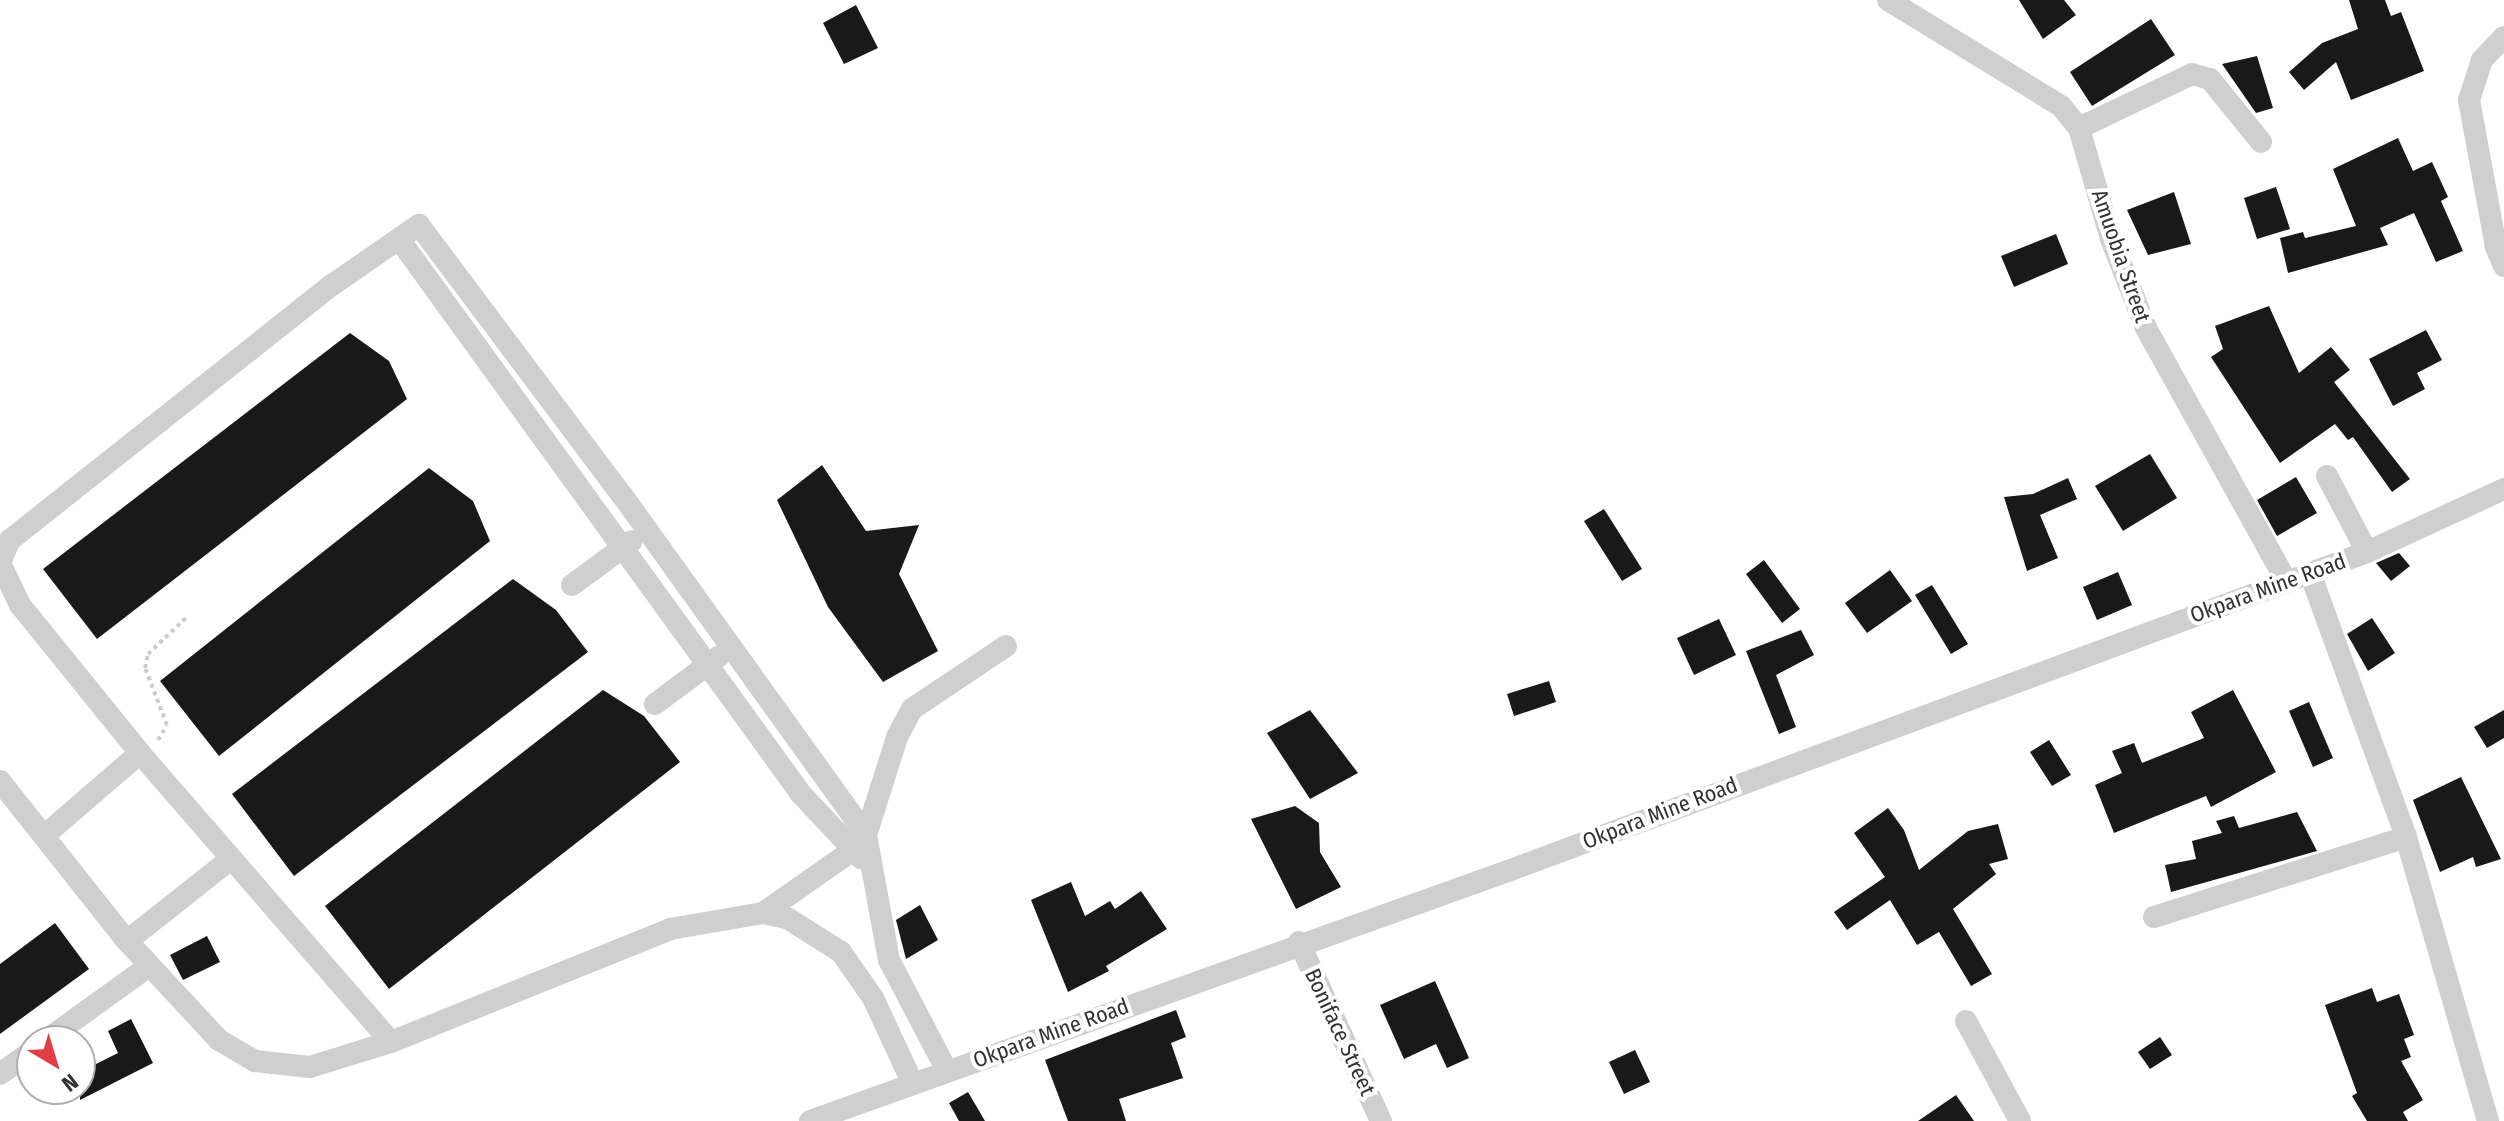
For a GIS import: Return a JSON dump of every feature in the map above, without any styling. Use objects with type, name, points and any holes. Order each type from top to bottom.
[{"type":"street","name":"Amuobia Street","points":[[1888,0],[2061,106],[2079,128],[2111,239],[2146,328],[2286,581]]},
{"type":"street","points":[[2504,37],[2482,60],[2469,100],[2496,247],[2504,266]]},
{"type":"street","points":[[2079,128],[2192,74],[2210,79],[2261,142]]},
{"type":"street","points":[[391,1042],[140,753],[20,605],[3,577],[2,550],[332,285],[415,226],[424,228],[866,835]]},
{"type":"street","points":[[399,239],[458,316],[708,665],[860,857],[889,960],[947,1071]]},
{"type":"street","points":[[458,316],[478,302]]},
{"type":"street","points":[[553,449],[574,431]]},
{"type":"street","points":[[2327,476],[2367,552]]},
{"type":"street","name":"Okpara Mine Road","points":[[810,1121],[1299,942],[1508,871],[2367,552],[2504,489]]},
{"type":"street","points":[[572,585],[647,531]]},
{"type":"street","points":[[2310,573],[2406,837],[2488,1121]]},
{"type":"street","points":[[0,781],[127,941],[219,1040],[255,1061],[310,1067],[391,1042],[670,929],[763,913],[860,857],[897,737],[912,709],[1006,646]]},
{"type":"street","points":[[655,704],[730,649]]},
{"type":"street","points":[[45,835],[140,753]]},
{"type":"street","points":[[2154,917],[2406,837]]},
{"type":"street","points":[[127,941],[231,859]]},
{"type":"street","points":[[763,913],[787,918],[841,952],[873,998],[913,1084]]},
{"type":"street","name":"Boniface Street","points":[[1299,942],[1381,1121]]},
{"type":"street","points":[[67,1025],[149,966]]},
{"type":"street","points":[[1966,1021],[2020,1121]]},
{"type":"path","points":[[140,753],[163,735],[167,725],[145,668],[148,654],[188,616]]},
{"type":"building","points":[[2019,0],[2064,0],[2076,15],[2043,39]]},
{"type":"building","points":[[2349,0],[2385,0],[2391,16],[2401,12],[2424,71],[2351,100],[2336,62],[2304,90],[2289,72],[2322,43],[2358,29]]},
{"type":"building","points":[[856,5],[878,48],[844,64],[823,23]]},
{"type":"building","points":[[2151,19],[2175,55],[2092,106],[2070,72]]},
{"type":"building","points":[[2257,56],[2273,108],[2256,113],[2222,64]]},
{"type":"building","points":[[2398,138],[2413,171],[2432,162],[2448,197],[2441,201],[2463,251],[2436,262],[2414,213],[2380,228],[2388,245],[2288,273],[2280,238],[2303,232],[2305,238],[2356,226],[2333,169]]},
{"type":"building","points":[[2276,187],[2290,229],[2257,239],[2244,198]]},
{"type":"building","points":[[2174,192],[2191,244],[2148,255],[2127,210]]},
{"type":"building","points":[[2056,234],[2068,264],[2014,287],[2001,256]]},
{"type":"building","points":[[2269,306],[2299,373],[2331,347],[2350,370],[2334,382],[2410,479],[2392,492],[2353,437],[2348,440],[2335,424],[2280,463],[2211,357],[2223,349],[2215,326]]},
{"type":"building","points":[[2426,330],[2442,360],[2417,373],[2425,389],[2393,406],[2369,359]]},
{"type":"building","points":[[350,333],[389,361],[407,399],[97,639],[43,569]]},
{"type":"building","points":[[2150,454],[2177,498],[2123,531],[2095,486]]},
{"type":"building","points":[[822,465],[866,531],[919,525],[899,574],[938,651],[883,682],[828,607],[777,500]]},
{"type":"building","points":[[429,468],[473,501],[490,541],[219,756],[160,681]]},
{"type":"building","points":[[2296,477],[2317,513],[2277,536],[2257,500]]},
{"type":"building","points":[[2068,478],[2077,499],[2040,515],[2058,558],[2027,571],[2004,497],[2033,494]]},
{"type":"building","points":[[1604,509],[1642,569],[1622,581],[1584,521]]},
{"type":"building","points":[[2399,553],[2410,566],[2391,581],[2376,563]]},
{"type":"building","points":[[1764,560],[1800,609],[1782,623],[1746,574]]},
{"type":"building","points":[[1890,570],[1912,601],[1867,633],[1845,603]]},
{"type":"building","points":[[2118,572],[2132,605],[2097,620],[2083,587]]},
{"type":"building","points":[[513,579],[556,610],[588,652],[294,876],[232,794]]},
{"type":"building","points":[[1932,585],[1968,644],[1951,654],[1915,595]]},
{"type":"building","points":[[2372,618],[2395,653],[2368,671],[2347,634]]},
{"type":"building","points":[[1719,619],[1736,655],[1694,675],[1677,638]]},
{"type":"building","points":[[1801,630],[1814,655],[1776,675],[1796,727],[1779,734],[1746,651]]},
{"type":"building","points":[[1549,681],[1556,702],[1514,716],[1507,694]]},
{"type":"building","points":[[603,690],[644,716],[680,762],[389,989],[325,906]]},
{"type":"building","points":[[2233,690],[2276,772],[2211,807],[2206,796],[2114,833],[2095,785],[2122,773],[2112,751],[2134,743],[2142,763],[2204,738],[2191,712]]},
{"type":"building","points":[[2309,702],[2333,758],[2313,767],[2289,711]]},
{"type":"building","points":[[1310,710],[1358,773],[1310,799],[1267,733]]},
{"type":"building","points":[[2504,710],[2504,738],[2487,748],[2474,727]]},
{"type":"building","points":[[2049,740],[2071,775],[2052,786],[2030,752]]},
{"type":"building","points":[[2461,777],[2501,859],[2476,867],[2473,857],[2440,872],[2413,800]]},
{"type":"building","points":[[1295,806],[1319,823],[1320,852],[1341,887],[1296,909],[1251,819]]},
{"type":"building","points":[[1888,808],[1904,830],[1919,870],[1968,831],[1998,824],[2008,859],[1989,864],[1996,874],[1953,909],[1992,974],[1971,986],[1939,932],[1917,945],[1890,900],[1847,930],[1834,912],[1885,877],[1854,833]]},
{"type":"building","points":[[2297,812],[2317,851],[2171,892],[2165,865],[2196,859],[2192,841],[2222,833],[2216,821],[2234,816],[2239,828]]},
{"type":"building","points":[[1071,882],[1085,916],[1110,901],[1115,909],[1141,891],[1167,929],[1106,966],[1109,971],[1068,992],[1031,900]]},
{"type":"building","points":[[920,905],[938,940],[906,959],[896,920]]},
{"type":"building","points":[[55,923],[89,969],[0,1034],[0,964]]},
{"type":"building","points":[[207,936],[220,962],[183,980],[170,955]]},
{"type":"building","points":[[1435,981],[1469,1058],[1447,1068],[1436,1044],[1404,1059],[1380,1005]]},
{"type":"building","points":[[2372,988],[2377,1002],[2399,994],[2414,1035],[2404,1039],[2411,1057],[2401,1061],[2423,1100],[2403,1112],[2408,1121],[2367,1121],[2352,1096],[2357,1093],[2325,1005]]},
{"type":"building","points":[[1176,1010],[1186,1037],[1171,1043],[1183,1078],[1119,1099],[1126,1121],[1068,1121],[1045,1060]]},
{"type":"building","points":[[131,1019],[153,1063],[96,1092],[96,1064],[118,1053],[108,1031]]},
{"type":"building","points":[[2160,1037],[2172,1055],[2150,1069],[2138,1052]]},
{"type":"building","points":[[1635,1050],[1650,1082],[1624,1094],[1609,1062]]},
{"type":"building","points":[[968,1092],[985,1121],[959,1121],[949,1103]]},
{"type":"building","points":[[1956,1095],[1974,1121],[1918,1121]]}]
